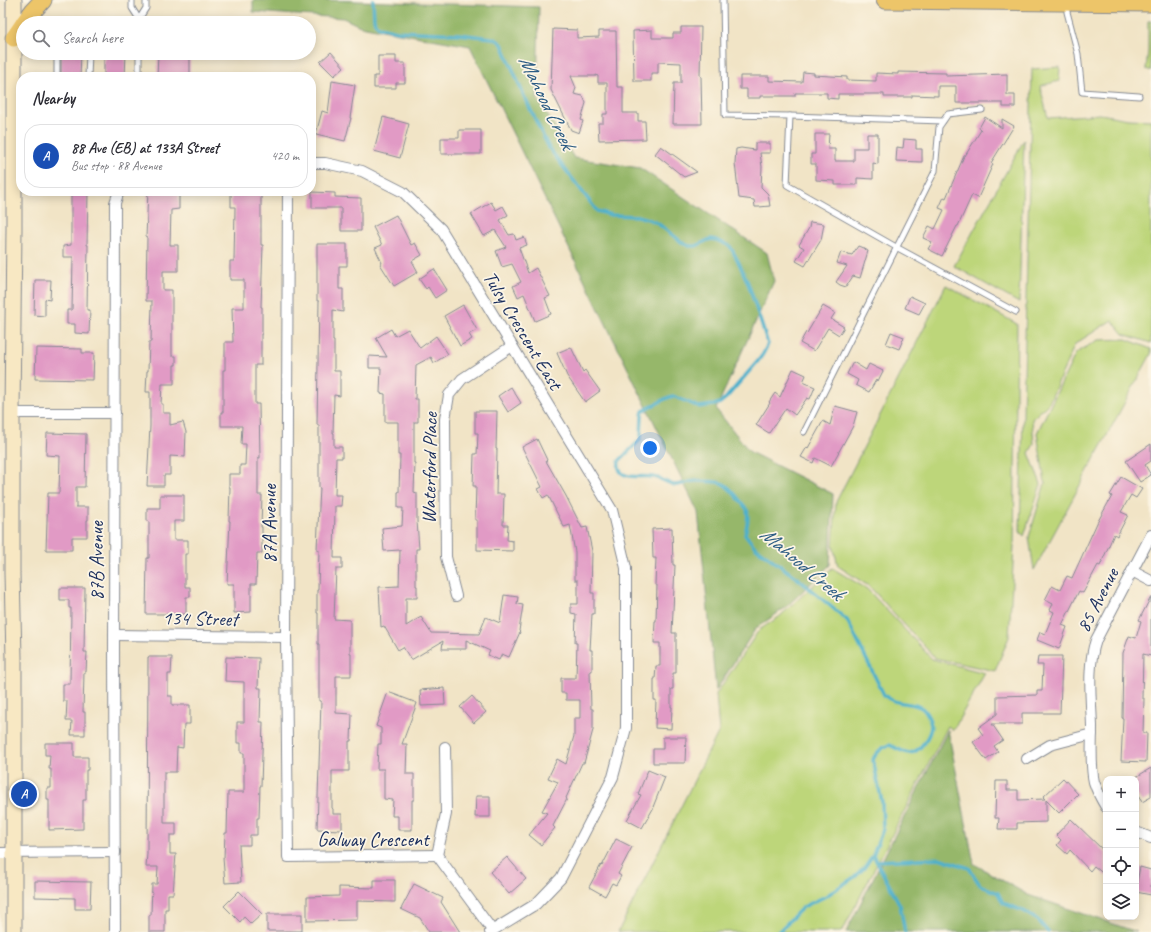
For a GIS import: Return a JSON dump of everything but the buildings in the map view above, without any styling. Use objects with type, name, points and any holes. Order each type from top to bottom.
[{"type":"main road","points":[[14,0],[18,16]]},
{"type":"main road","points":[[29,16],[43,0]]},
{"type":"main road","points":[[885,0],[1151,3]]},
{"type":"main road","points":[[19,60],[19,72]]},
{"type":"main road","points":[[14,932],[7,853],[14,658],[12,573],[12,413],[16,170]]},
{"type":"street","name":"Tulsy Crescent East","points":[[316,163],[325,163],[362,171],[402,192],[441,229],[612,510],[626,568],[626,728],[613,777],[561,878],[536,904],[491,931]]},
{"type":"street","name":"87B Avenue","points":[[115,932],[114,636],[116,203],[118,196]]},
{"type":"street","name":"87A Avenue","points":[[288,196],[286,637],[288,857]]},
{"type":"street","name":"Waterford Place","points":[[456,596],[446,557],[444,420],[449,395],[462,378],[512,346]]},
{"type":"street","points":[[12,413],[115,414]]},
{"type":"street","name":"85 Avenue","points":[[1103,802],[1094,781],[1092,765],[1091,667],[1093,649],[1096,640],[1151,535]]},
{"type":"street","points":[[1132,571],[1151,581]]},
{"type":"street","name":"134 Street","points":[[114,636],[286,637]]},
{"type":"street","points":[[1027,759],[1050,745],[1092,734]]},
{"type":"street","points":[[437,855],[446,814],[446,747]]},
{"type":"street","points":[[1139,833],[1151,838]]},
{"type":"street","points":[[7,853],[115,852]]},
{"type":"street","name":"Galway Crescent","points":[[288,857],[437,855],[491,931]]},
{"type":"lane","points":[[132,0],[132,8],[136,16]]},
{"type":"lane","points":[[142,16],[146,8],[146,0]]},
{"type":"lane","points":[[722,0],[725,115],[943,121]]},
{"type":"lane","points":[[1067,3],[1067,12],[1078,54],[1082,92],[1139,96]]},
{"type":"lane","points":[[57,60],[57,72]]},
{"type":"lane","points":[[88,72],[89,60]]},
{"type":"lane","points":[[139,60],[139,72]]},
{"type":"lane","points":[[804,432],[935,171],[939,127],[948,114],[982,110]]},
{"type":"lane","points":[[790,116],[787,185],[896,247],[1016,312]]},
{"type":"green space","points":[[253,0],[325,0],[539,7],[537,98],[574,158],[640,168],[767,253],[774,281],[716,409],[750,452],[833,494],[830,565],[785,608],[756,628],[716,690],[698,512],[470,46],[360,26],[343,18],[253,12]]},
{"type":"green space","points":[[1148,21],[1151,21],[1151,71],[1146,69],[1148,51]]},
{"type":"green space","points":[[1060,67],[1059,81],[1040,86],[1048,118],[1100,114],[1128,119],[1151,120],[1151,343],[1123,334],[1112,320],[1075,344],[1049,403],[1032,419],[1034,444],[1029,453],[1041,484],[1024,536],[1020,532],[1032,69]]},
{"type":"green space","points":[[1024,140],[1019,303],[954,266]]},
{"type":"green space","points":[[946,285],[1017,324],[1014,546],[1009,637],[995,671],[935,658],[870,587],[838,566],[833,545],[836,502]]},
{"type":"green space","points":[[1126,339],[1151,349],[1151,354],[1034,570],[1029,537],[1045,483],[1037,433],[1076,353],[1098,340]]},
{"type":"green space","points":[[832,568],[867,589],[932,659],[985,673],[953,730],[948,726],[842,932],[618,932],[719,731],[716,694],[759,630],[779,617]]},
{"type":"green space","points":[[948,730],[974,864],[1028,895],[1137,932],[846,932]]},
{"type":"waterway","name":"Mahood Creek","points":[[373,0],[374,19],[375,23],[379,27],[397,31],[459,34],[492,38],[502,44],[524,96],[549,148],[597,211],[611,215],[638,216],[648,219],[657,223],[689,246],[696,246],[712,239],[730,246],[748,283],[768,344],[758,361],[720,403],[699,407],[673,396],[643,411],[641,438],[619,461],[619,468],[625,475],[654,477],[675,485],[693,481],[708,481],[721,483],[728,487],[747,509],[748,519],[745,534],[755,547],[798,579],[847,620],[884,695],[894,701],[920,707],[926,713],[931,723],[931,729],[927,738],[918,750],[907,753],[889,745],[884,747],[873,760],[882,802],[883,829],[873,855],[900,905],[905,932]]},
{"type":"waterway","points":[[778,932],[803,907],[826,896],[856,876],[873,855]]},
{"type":"waterway","points":[[876,861],[939,858],[969,868],[980,885],[998,893],[1003,903],[1021,910],[1038,920],[1048,932]]},
{"type":"place","name":"88 Ave (EB) at 133A Street","points":[[24,794]]}]
